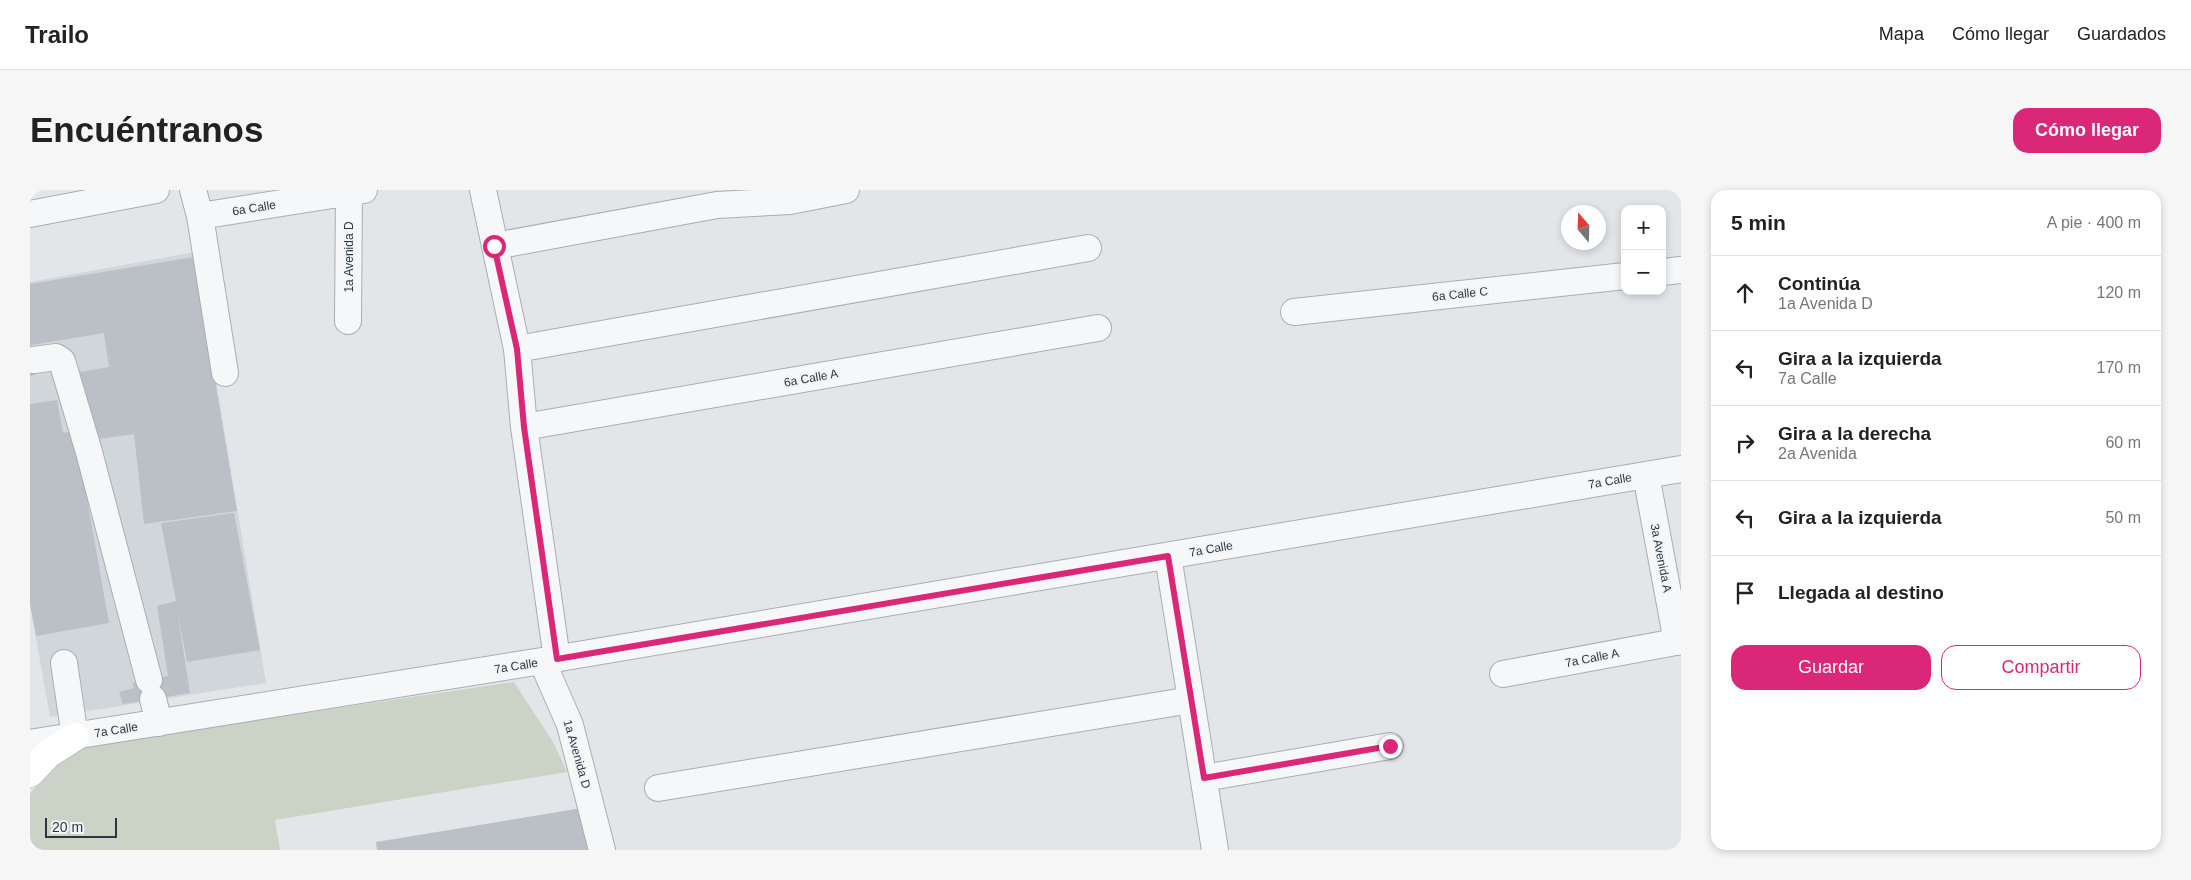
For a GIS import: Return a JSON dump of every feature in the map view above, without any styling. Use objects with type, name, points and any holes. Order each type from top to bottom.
[{"type":"main road","points":[[30,773],[48,754],[75,737]]},
{"type":"street","points":[[30,214],[156,190]]},
{"type":"street","points":[[193,190],[200,216],[225,373]]},
{"type":"street","name":"1a Avenida D","points":[[483,190],[517,349],[550,660],[570,725],[602,850]]},
{"type":"street","points":[[494,246],[717,205],[790,201],[846,190]]},
{"type":"street","name":"6a Calle","points":[[200,216],[357,191]]},
{"type":"street","name":"1a Avenida D","points":[[348,321],[357,191]]},
{"type":"street","points":[[517,349],[1088,248]]},
{"type":"street","points":[[1666,272],[1681,270]]},
{"type":"street","name":"6a Calle C","points":[[1294,312],[1621,276]]},
{"type":"street","name":"6a Calle A","points":[[524,427],[1098,328]]},
{"type":"street","points":[[34,360],[56,357],[62,361],[89,452],[154,701]]},
{"type":"street","name":"7a Calle","points":[[30,743],[75,737],[154,701],[550,660],[1681,469]]},
{"type":"street","name":"3a Avenida A","points":[[1646,475],[1679,642]]},
{"type":"street","points":[[1168,556],[1216,850]]},
{"type":"street","name":"7a Calle A","points":[[1503,674],[1679,642]]},
{"type":"street","points":[[64,662],[75,737]]},
{"type":"street","points":[[658,788],[1191,700]]},
{"type":"street","points":[[1204,778],[1390,746]]},
{"type":"shaded area","points":[[195,252],[266,683],[50,717],[30,604],[30,282]]},
{"type":"green space","points":[[514,682],[553,742],[567,772],[275,820],[280,850],[30,850],[30,794],[46,773],[61,758],[83,746]]},
{"type":"building","points":[[194,257],[237,511],[144,524],[134,434],[92,440],[80,372],[109,367],[104,333],[31,345],[36,374],[30,376],[30,284]]},
{"type":"building","points":[[57,400],[63,433],[75,431],[109,623],[36,636],[30,604],[30,404]]},
{"type":"building","points":[[234,513],[260,650],[187,662],[177,609],[190,693],[123,704],[119,692],[134,688],[132,683],[168,676],[157,606],[176,601],[161,523]]},
{"type":"building","points":[[582,808],[590,850],[377,850],[376,842]]},
{"type":"route","points":[[494,246],[517,349],[524,427],[557,659],[1168,556],[1204,778],[1390,746]]}]
